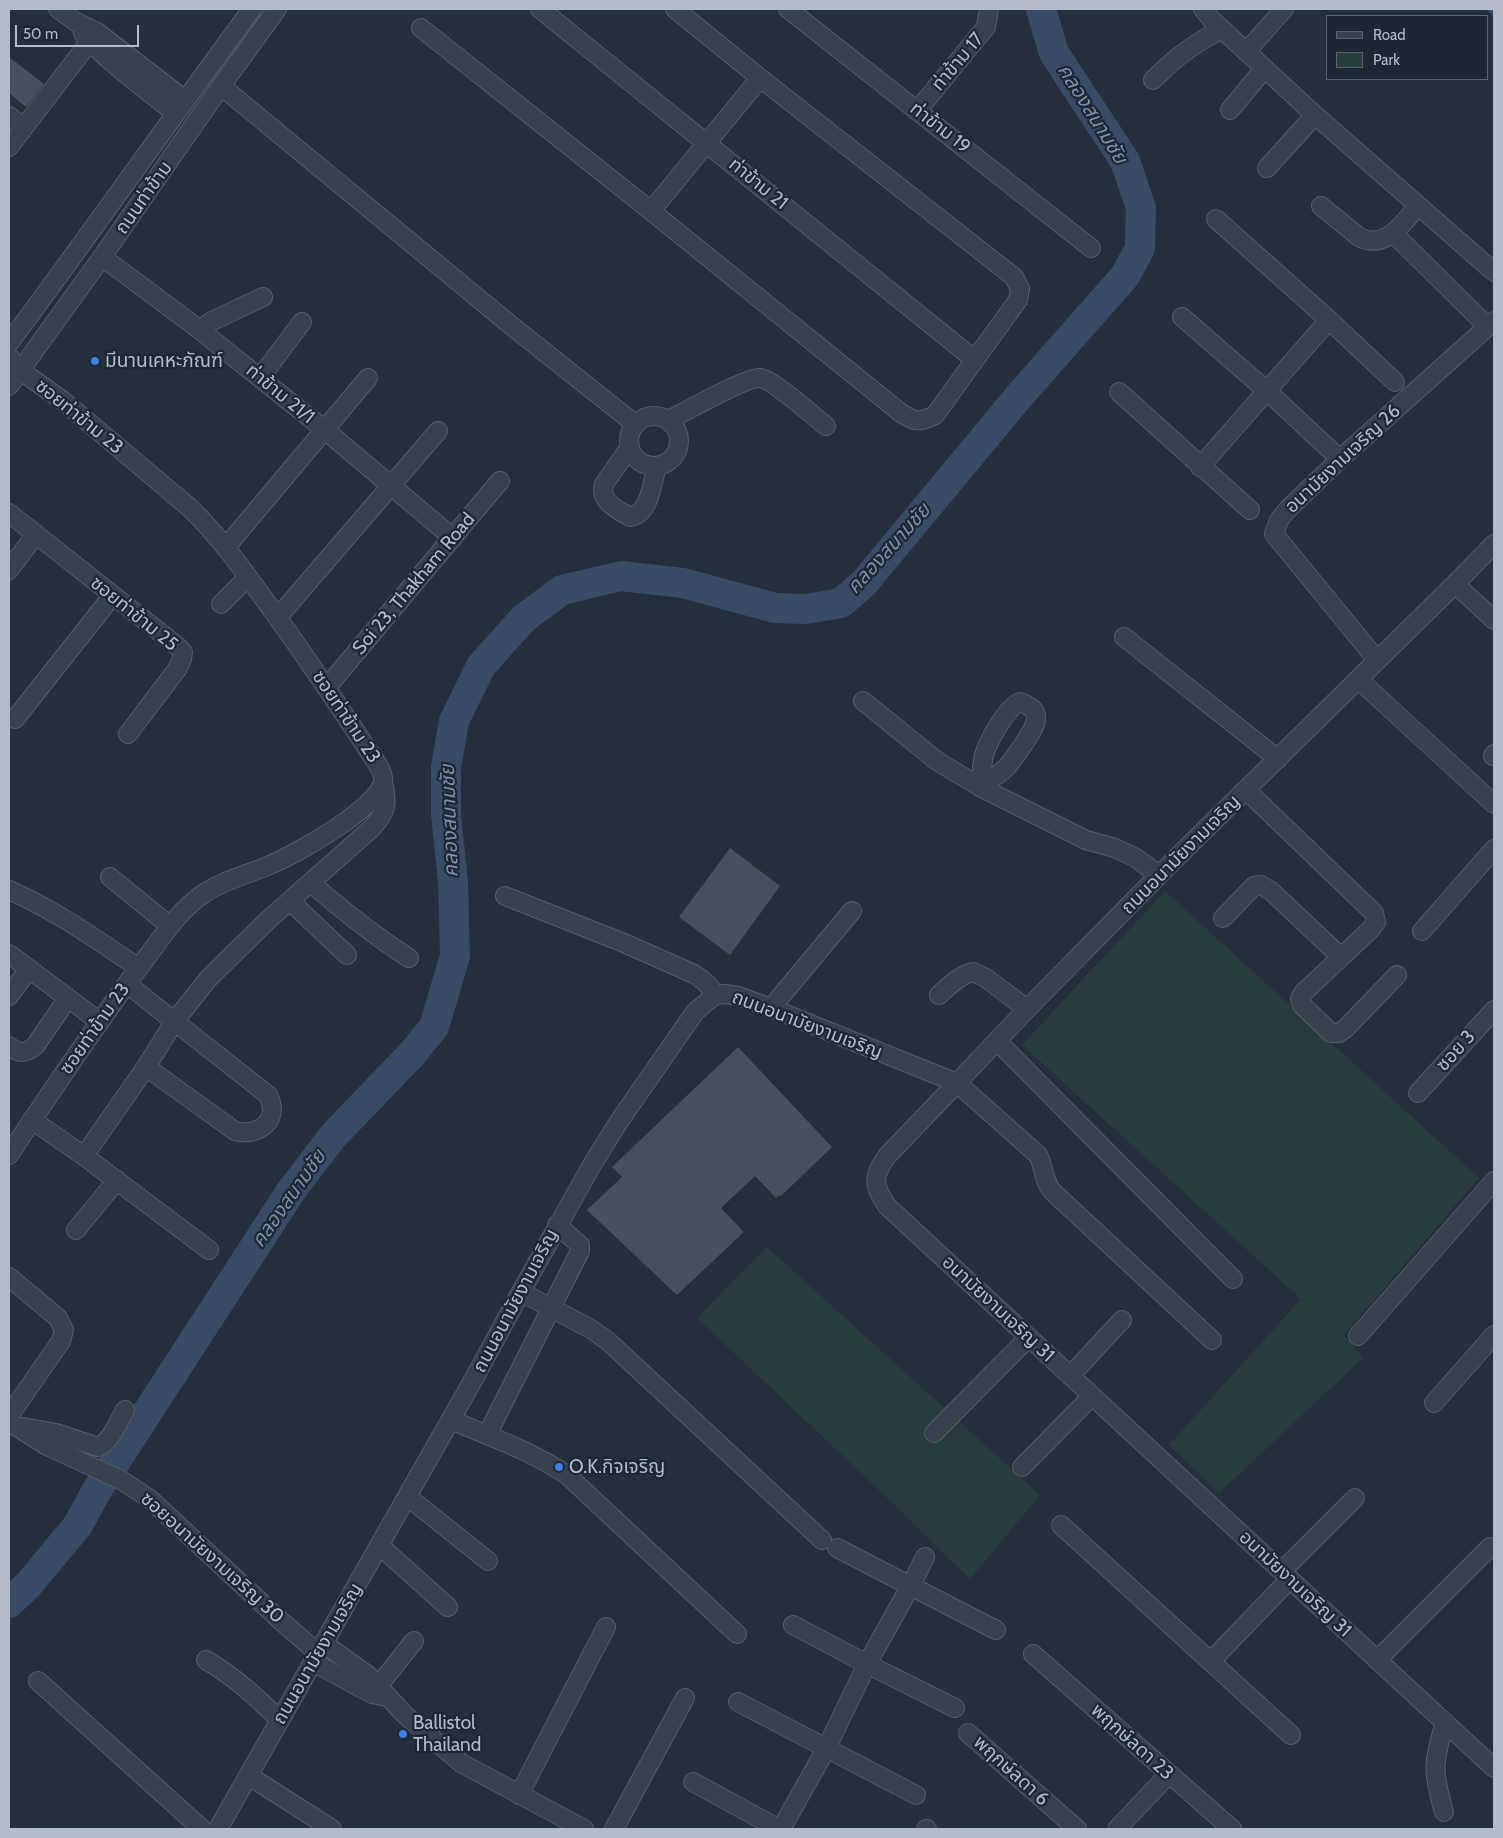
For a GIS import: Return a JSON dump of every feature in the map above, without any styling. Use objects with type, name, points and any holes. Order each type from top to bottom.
[{"type":"street","points":[[58,9],[180,106]]},
{"type":"street","name":"ถนนท่าข้าม","points":[[9,344],[252,9]]},
{"type":"street","name":"ถนนท่าข้าม","points":[[9,386],[102,257],[220,86],[277,9]]},
{"type":"street","name":"ท่าข้าม 21","points":[[540,9],[975,360]]},
{"type":"street","points":[[420,28],[651,211],[893,407],[910,419],[922,422],[934,415],[1018,300],[1020,289],[1014,277],[675,9]]},
{"type":"street","name":"ท่าข้าม 19","points":[[788,9],[1091,248]]},
{"type":"street","name":"ท่าข้าม 17","points":[[917,110],[986,27],[989,9]]},
{"type":"street","points":[[1203,9],[1315,116],[1494,272]]},
{"type":"street","points":[[1246,52],[1284,9]]},
{"type":"street","points":[[1153,80],[1178,56],[1194,44],[1222,29]]},
{"type":"street","points":[[9,147],[93,37]]},
{"type":"street","points":[[1230,110],[1264,69]]},
{"type":"street","points":[[651,211],[760,78]]},
{"type":"street","points":[[220,86],[505,321],[635,424]]},
{"type":"street","points":[[9,116],[23,127]]},
{"type":"street","points":[[1267,168],[1315,116]]},
{"type":"street","points":[[1321,206],[1365,241],[1375,241],[1385,239],[1393,233],[1418,206]]},
{"type":"street","points":[[1216,219],[1395,382]]},
{"type":"street","points":[[1393,233],[1491,324]]},
{"type":"street","name":"ท่าข้าม 21/1","points":[[102,257],[200,330],[325,430],[453,538]]},
{"type":"street","points":[[200,330],[210,322],[263,297]]},
{"type":"street","points":[[1182,317],[1267,391],[1340,459]]},
{"type":"street","points":[[1200,467],[1329,320]]},
{"type":"street","points":[[260,378],[302,322]]},
{"type":"street","name":"อนามัยงามเจริญ 26","points":[[1377,660],[1274,534],[1279,520],[1288,509],[1340,459],[1491,324]]},
{"type":"street","name":"ซอยท่าข้าม 23","points":[[9,357],[20,370],[62,400],[190,508],[226,547],[278,617],[326,687],[378,765],[383,782],[375,798],[323,836],[287,857],[203,893],[188,907],[170,926],[127,984],[9,1155]]},
{"type":"street","points":[[226,547],[368,378]]},
{"type":"street","points":[[669,420],[753,379],[761,378],[784,392],[826,426]]},
{"type":"street","points":[[1119,392],[1200,467],[1250,510]]},
{"type":"street","points":[[655,415],[669,420],[675,426],[680,443],[672,459],[665,464],[656,466],[649,466],[637,460],[630,447],[630,435],[635,424],[648,416],[655,415]]},
{"type":"street","points":[[278,617],[438,431]]},
{"type":"street","points":[[630,447],[604,484],[603,496],[610,504],[630,517],[639,514],[647,503],[656,466]]},
{"type":"street","name":"Soi 23, Thakham Road","points":[[326,687],[500,481]]},
{"type":"street","name":"ซอยท่าข้าม 25","points":[[9,513],[183,652],[178,668],[128,734]]},
{"type":"street","points":[[9,570],[36,534]]},
{"type":"street","name":"ถนนอนามัยงามเจริญ","points":[[218,1829],[408,1497],[557,1225],[606,1142],[665,1053],[695,1012],[715,995],[738,996],[957,1083],[1027,1009],[1159,876],[1456,584],[1494,544]]},
{"type":"street","points":[[221,604],[248,577]]},
{"type":"street","points":[[1456,584],[1494,620]]},
{"type":"street","points":[[15,719],[113,596]]},
{"type":"street","points":[[1124,637],[1278,759]]},
{"type":"street","points":[[1358,679],[1494,804]]},
{"type":"street","points":[[863,701],[937,760],[980,787],[1086,840],[1115,848],[1136,858],[1159,876]]},
{"type":"street","points":[[84,1156],[146,1067],[174,1022],[208,979],[255,932],[382,818],[386,806],[383,782]]},
{"type":"street","points":[[1246,790],[1374,913],[1376,922],[1371,929],[1303,993],[1300,1000],[1302,1005],[1331,1033],[1339,1033],[1397,975]]},
{"type":"street","points":[[1422,931],[1494,849]]},
{"type":"street","points":[[110,877],[170,926]]},
{"type":"street","points":[[311,882],[344,912],[409,958]]},
{"type":"street","points":[[1224,918],[1254,886],[1262,885],[1271,891],[1341,957]]},
{"type":"street","points":[[9,890],[58,915],[139,968]]},
{"type":"street","points":[[505,896],[624,943],[694,974],[711,987],[715,995]]},
{"type":"street","points":[[290,900],[348,955]]},
{"type":"street","points":[[771,1008],[852,910]]},
{"type":"street","points":[[9,954],[100,1022]]},
{"type":"street","points":[[9,996],[29,969]]},
{"type":"street","points":[[939,995],[958,979],[967,973],[973,972],[986,978],[1027,1009]]},
{"type":"street","points":[[127,984],[268,1095],[273,1104],[273,1114],[258,1131],[246,1134],[235,1131],[146,1067]]},
{"type":"street","points":[[9,1046],[14,1051],[21,1053],[35,1046],[68,998]]},
{"type":"street","name":"ซอย 3","points":[[1418,1093],[1494,1010]]},
{"type":"street","points":[[997,1041],[1233,1279]]},
{"type":"street","points":[[957,1083],[1038,1155],[1043,1164],[1047,1186],[1212,1340]]},
{"type":"street","name":"อนามัยงามเจริญ 31","points":[[957,1083],[887,1156],[879,1167],[876,1179],[878,1192],[887,1206],[1494,1768]]},
{"type":"street","points":[[32,1120],[117,1180],[209,1250]]},
{"type":"street","points":[[76,1230],[117,1180]]},
{"type":"street","points":[[1358,1336],[1494,1181]]},
{"type":"street","points":[[487,1435],[577,1261],[580,1245],[557,1225]]},
{"type":"street","points":[[9,1277],[58,1318],[64,1330],[61,1341],[11,1422],[56,1433],[98,1447],[103,1445],[109,1438],[125,1410]]},
{"type":"street","points":[[521,1292],[591,1330],[609,1342],[829,1544],[996,1630]]},
{"type":"street","points":[[1070,1376],[1122,1320]]},
{"type":"street","points":[[1434,1403],[1494,1334]]},
{"type":"street","points":[[934,1433],[1029,1337]]},
{"type":"street","points":[[1022,1467],[1092,1396]]},
{"type":"street","points":[[451,1420],[523,1450],[549,1463],[567,1475],[737,1634]]},
{"type":"street","name":"ซอยอนามัยงามเจริญ 30","points":[[11,1422],[47,1446],[121,1480],[150,1499],[274,1615],[318,1653],[369,1676],[379,1692],[461,1763],[584,1829]]},
{"type":"street","points":[[408,1497],[488,1560]]},
{"type":"street","points":[[1211,1661],[1355,1498]]},
{"type":"street","points":[[1061,1525],[1291,1735]]},
{"type":"street","points":[[380,1546],[448,1607]]},
{"type":"street","points":[[1378,1660],[1490,1547]]},
{"type":"street","points":[[693,1782],[780,1829],[826,1749],[867,1664],[925,1557]]},
{"type":"street","points":[[793,1625],[955,1708]]},
{"type":"street","points":[[519,1795],[606,1626]]},
{"type":"street","points":[[379,1692],[414,1641]]},
{"type":"street","name":"พฤกษ์ลดา 23","points":[[1033,1654],[1232,1829]]},
{"type":"street","points":[[206,1660],[240,1683],[280,1720]]},
{"type":"street","points":[[38,1681],[202,1829]]},
{"type":"street","points":[[614,1829],[685,1698]]},
{"type":"street","points":[[738,1702],[916,1795]]},
{"type":"street","points":[[1444,1812],[1434,1768],[1436,1753],[1445,1722]]},
{"type":"street","name":"พฤกษ์ลดา 6","points":[[968,1733],[1077,1829]]},
{"type":"street","points":[[1117,1829],[1169,1774]]},
{"type":"street","points":[[249,1776],[332,1829]]},
{"type":"green space","points":[[1165,891],[1479,1178],[1344,1335],[1363,1358],[1219,1493],[1169,1445],[1301,1299],[1022,1045]]},
{"type":"green space","points":[[767,1247],[1040,1495],[970,1579],[697,1318]]},
{"type":"building","points":[[9,57],[44,84],[26,107],[9,93]]},
{"type":"building","points":[[730,848],[780,886],[730,955],[679,917]]},
{"type":"building","points":[[738,1047],[832,1147],[781,1196],[776,1198],[755,1176],[721,1208],[744,1232],[677,1295],[587,1210],[622,1177],[612,1167]]},
{"type":"waterway","name":"คลองสนามชัย","points":[[9,1603],[28,1585],[78,1525],[97,1490],[291,1191],[333,1136],[411,1055],[434,1027],[455,956],[453,882],[446,814],[446,767],[454,721],[481,666],[524,618],[562,590],[621,576],[683,583],[775,608],[806,609],[841,603],[864,583],[1020,395],[1125,276],[1140,248],[1141,208],[1125,161],[1054,53],[1041,9]]},
{"type":"waterway","points":[[1489,9],[1494,13]]},
{"type":"place","name":"มีนานเคหะภัณฑ์","points":[[95,361]]},
{"type":"place","name":"O.K.กิจเจริญ","points":[[559,1467]]},
{"type":"place","name":"Ballistol Thailand","points":[[403,1734]]}]
